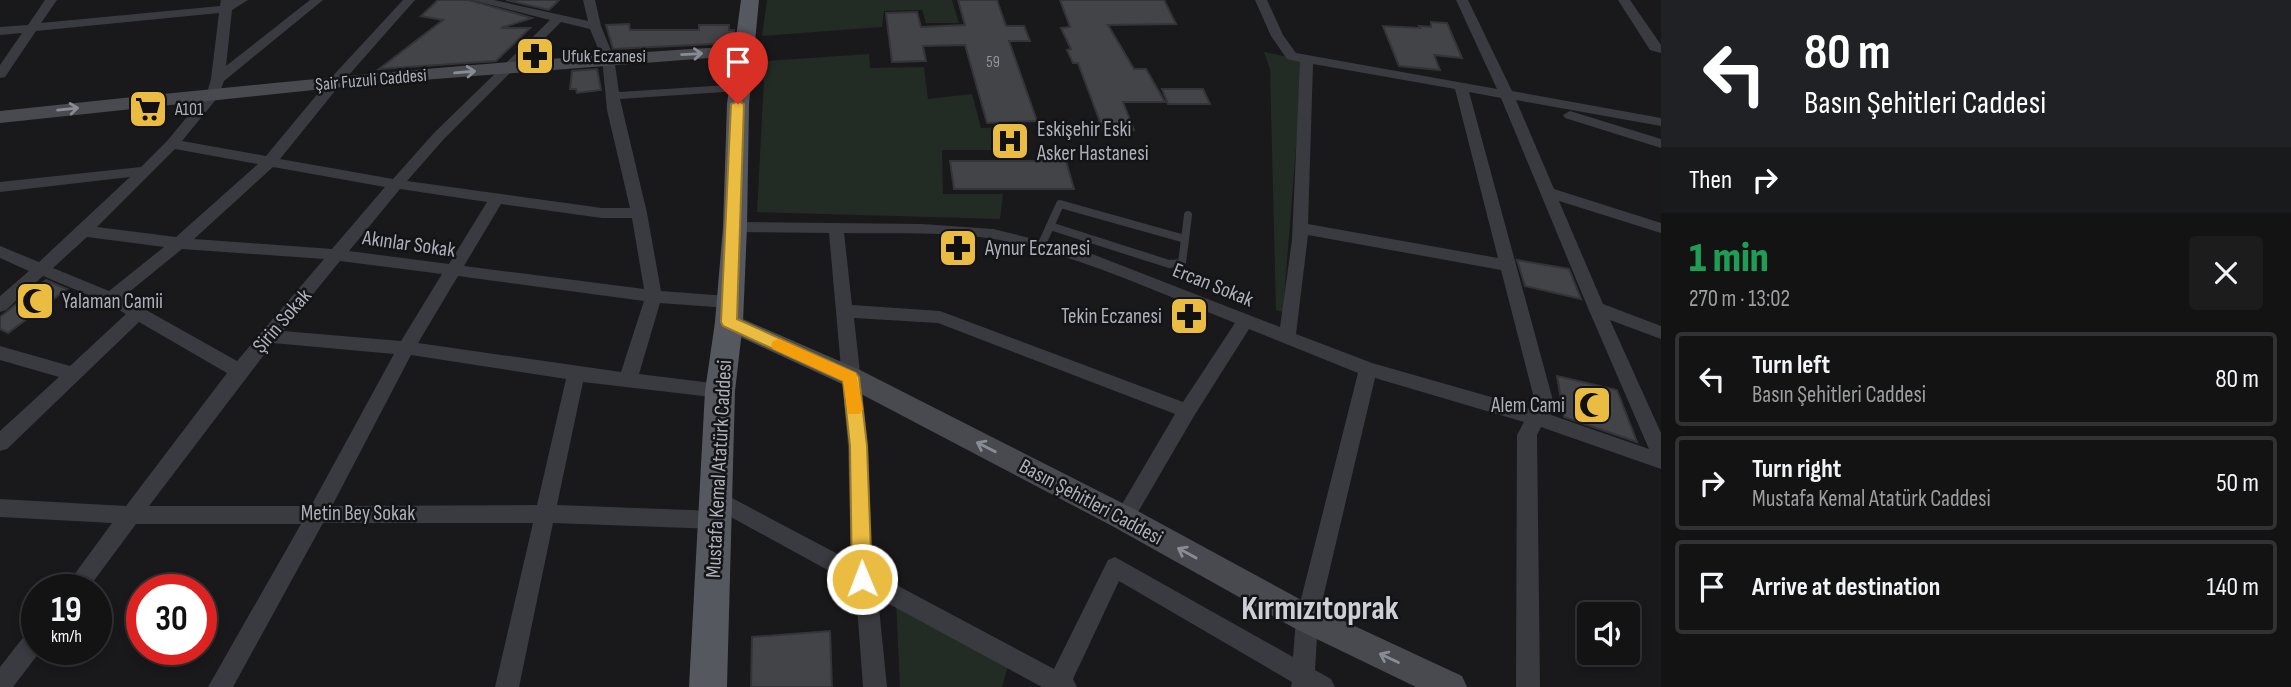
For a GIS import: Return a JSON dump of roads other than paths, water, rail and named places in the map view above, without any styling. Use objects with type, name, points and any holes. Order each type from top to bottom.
[{"type":"main road","name":"Mustafa Kemal Atatürk Caddesi","points":[[708,687],[720,512],[720,391],[735,227],[739,88],[750,0]]},
{"type":"main road","name":"Şair Fuzuli Caddesi","points":[[0,117],[216,86],[334,83],[608,58],[742,51]]},
{"type":"main road","name":"Basın Şehitleri Caddesi","points":[[728,312],[1124,518],[1307,618],[1451,687]]},
{"type":"street","points":[[0,74],[51,0]]},
{"type":"street","points":[[0,31],[226,5],[242,0]]},
{"type":"street","points":[[0,306],[84,231],[172,144],[216,86],[317,0]]},
{"type":"street","points":[[111,298],[179,243],[270,161],[334,83],[409,0]]},
{"type":"street","points":[[478,0],[594,26]]},
{"type":"street","points":[[589,0],[594,26],[608,58],[612,96],[639,213],[654,296],[628,380]]},
{"type":"street","points":[[1261,0],[1277,36],[1292,56],[1661,122]]},
{"type":"street","points":[[1462,0],[1507,95],[1596,308],[1658,445]]},
{"type":"street","points":[[1624,0],[1654,47],[1661,48]]},
{"type":"street","points":[[216,86],[226,5]]},
{"type":"street","name":"Şirin Sokak","points":[[87,574],[239,370],[396,184],[438,137],[559,17]]},
{"type":"street","points":[[1287,337],[1300,240],[1307,58]]},
{"type":"street","points":[[1461,87],[1546,408],[1536,418],[1527,435],[1528,687]]},
{"type":"street","points":[[612,96],[739,88]]},
{"type":"street","points":[[1507,95],[1661,144]]},
{"type":"street","points":[[172,144],[396,184],[602,213],[639,213]]},
{"type":"street","points":[[0,187],[143,171]]},
{"type":"street","points":[[1548,192],[1661,228]]},
{"type":"street","points":[[220,687],[406,348],[497,198]]},
{"type":"street","name":"Ercan Sokak","points":[[735,227],[922,229],[993,234],[1081,256],[1368,369],[1536,418],[1661,461]]},
{"type":"street","points":[[836,228],[858,446],[862,579],[867,592],[875,687]]},
{"type":"street","points":[[1299,228],[1510,266]]},
{"type":"street","name":"Akınlar Sokak","points":[[84,231],[179,243],[338,255],[654,296],[728,312]]},
{"type":"street","points":[[0,252],[111,298],[239,370]]},
{"type":"street","points":[[1596,308],[1661,333]]},
{"type":"street","points":[[846,311],[940,317],[1187,411]]},
{"type":"street","points":[[0,443],[138,313]]},
{"type":"street","points":[[1124,518],[1187,411],[1245,322]]},
{"type":"street","points":[[268,336],[406,348],[576,374],[720,391]]},
{"type":"street","points":[[0,353],[73,374]]},
{"type":"street","points":[[1310,683],[1307,618],[1368,369]]},
{"type":"street","points":[[507,687],[548,514],[576,374]]},
{"type":"street","name":"Metin Bey Sokak","points":[[0,508],[133,515],[720,512]]},
{"type":"street","points":[[720,512],[862,579],[1062,686],[1115,566],[1310,683]]},
{"type":"street","points":[[0,685],[21,658]]},
{"type":"lane","points":[[1041,246],[1060,204],[1185,239]]},
{"type":"lane","points":[[1050,226],[1169,264],[1182,263],[1187,251],[1185,239],[1188,215]]},
{"type":"place","name":"Ufuk Eczanesi","points":[[535,56]]},
{"type":"place","name":"A101","points":[[148,109]]},
{"type":"place","name":"Eskişehir Eski Asker Hastanesi","points":[[1010,141]]},
{"type":"place","name":"Aynur Eczanesi","points":[[958,248]]},
{"type":"place","name":"Yalaman Camii","points":[[35,301]]},
{"type":"place","name":"Tekin Eczanesi","points":[[1189,316]]},
{"type":"place","name":"Alem Cami","points":[[1592,405]]},
{"type":"district","name":"Kırmızıtoprak","points":[[1320,609]]}]
